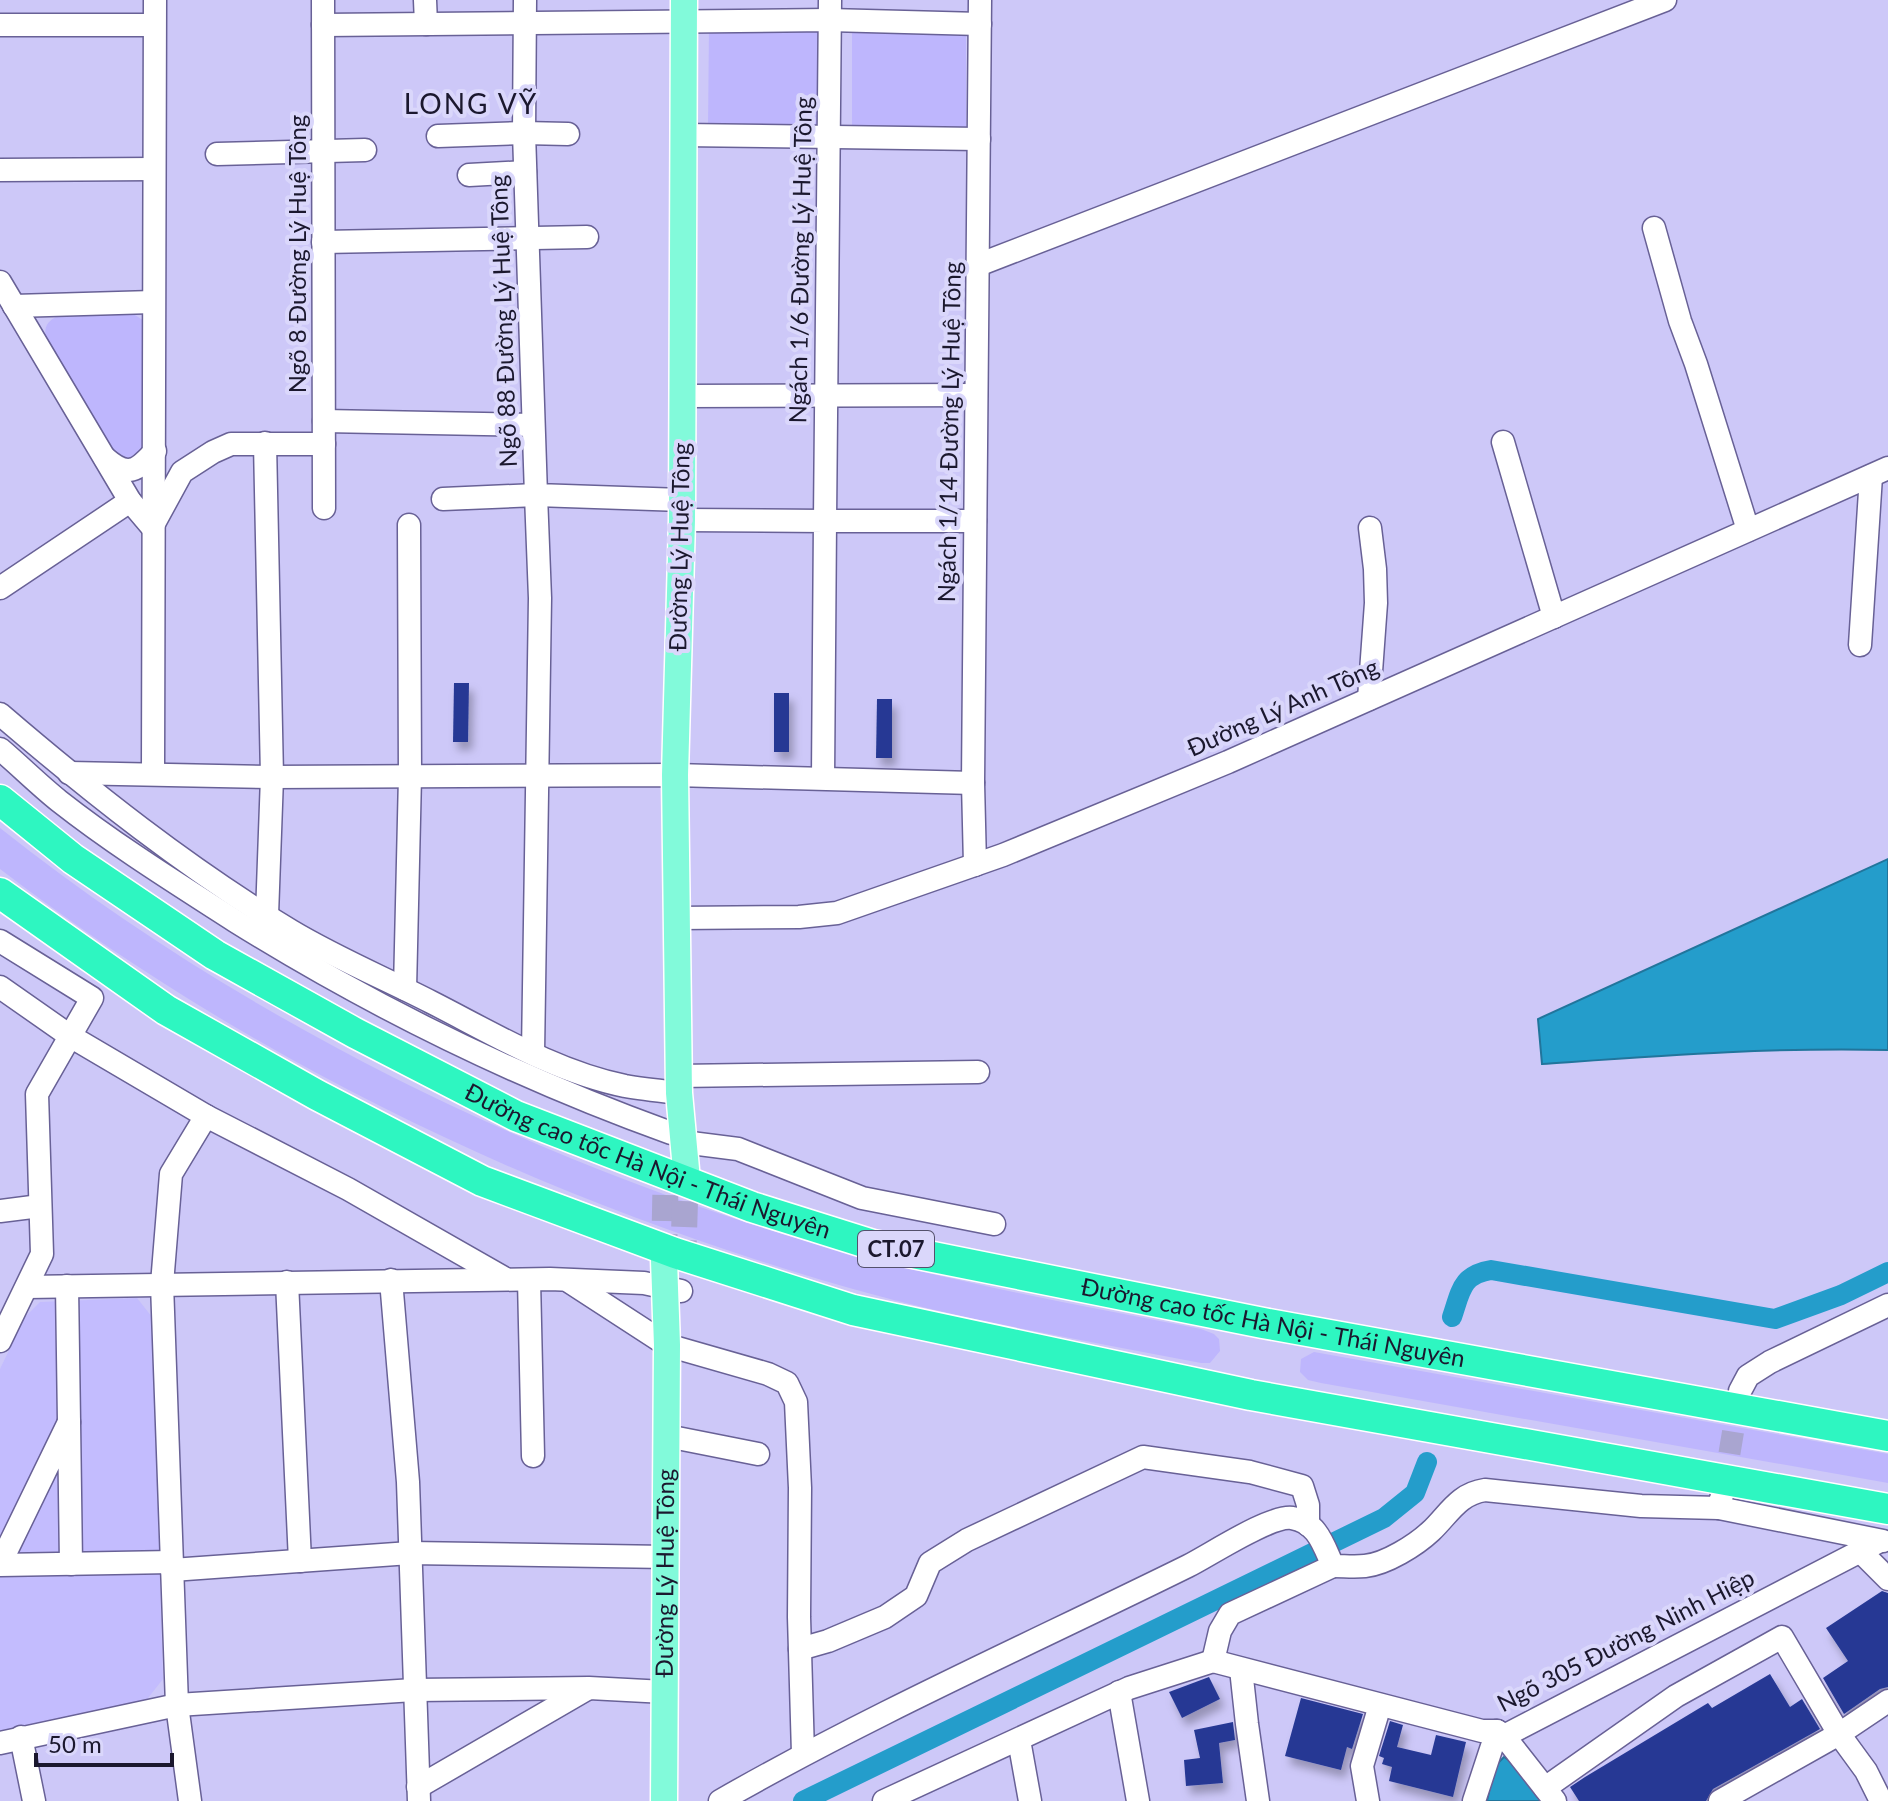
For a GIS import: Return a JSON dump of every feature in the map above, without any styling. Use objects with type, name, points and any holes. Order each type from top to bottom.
[{"type":"highway","name":"Đường cao tốc Hà Nội - Thái Nguyên","points":[[0,800],[73,859],[215,955],[355,1033],[516,1116],[752,1207],[873,1245],[1263,1323],[1888,1436]]},
{"type":"highway","points":[[0,893],[21,911],[166,1010],[317,1095],[482,1181],[675,1253],[853,1310],[1190,1382],[1888,1509]]},
{"type":"main road","name":"Đường Lý Huệ Tông","points":[[676,1166],[679,1084],[675,775],[682,510],[684,11]]},
{"type":"main road","name":"Đường Lý Huệ Tông","points":[[664,1801],[667,1345],[673,1276]]},
{"type":"street","points":[[153,773],[155,0]]},
{"type":"street","name":"Ngõ 8 Đường Lý Huệ Tông","points":[[323,0],[324,508]]},
{"type":"street","points":[[425,0],[426,24]]},
{"type":"street","name":"Ngõ 88 Đường Lý Huệ Tông","points":[[525,0],[524,133],[536,495],[825,521],[975,521]]},
{"type":"street","name":"Ngách 1/14 Đường Lý Huệ Tông","points":[[975,865],[973,783],[980,0]]},
{"type":"street","points":[[978,265],[1665,0]]},
{"type":"street","points":[[323,25],[525,23],[684,11],[830,10],[980,24]]},
{"type":"street","name":"Ngách 1/6 Đường Lý Huệ Tông","points":[[823,778],[830,10]]},
{"type":"street","points":[[0,25],[154,25]]},
{"type":"street","points":[[438,136],[568,134]]},
{"type":"street","points":[[682,135],[979,139]]},
{"type":"street","points":[[217,154],[365,150]]},
{"type":"street","points":[[0,170],[154,169]]},
{"type":"street","points":[[469,175],[525,172]]},
{"type":"street","points":[[1654,228],[1680,321],[1748,530]]},
{"type":"street","points":[[323,242],[587,237]]},
{"type":"street","points":[[0,282],[130,501],[152,527]]},
{"type":"street","points":[[14,306],[153,302]]},
{"type":"street","points":[[683,396],[976,395]]},
{"type":"street","points":[[324,421],[533,425]]},
{"type":"street","points":[[1503,442],[1554,617]]},
{"type":"street","points":[[265,443],[272,777],[267,915]]},
{"type":"street","points":[[152,527],[182,472],[231,444],[324,444]]},
{"type":"street","points":[[105,458],[115,466],[130,470],[142,466],[155,451]]},
{"type":"street","points":[[1860,645],[1880,472]]},
{"type":"street","name":"Đường Lý Anh Tông","points":[[677,918],[828,914],[863,905],[975,865],[1228,762],[1880,472]]},
{"type":"street","points":[[443,499],[536,495],[540,598],[533,1053]]},
{"type":"street","points":[[0,588],[130,501]]},
{"type":"street","points":[[405,989],[410,776],[409,525]]},
{"type":"street","points":[[1369,699],[1376,603],[1370,528]]},
{"type":"street","points":[[0,714],[69,773],[213,883],[353,966],[565,1067],[623,1085],[978,1072]]},
{"type":"street","points":[[0,749],[60,802],[172,881],[346,987],[494,1063],[677,1137],[738,1149],[862,1198],[994,1224]]},
{"type":"street","points":[[69,773],[272,777],[675,775],[973,783]]},
{"type":"street","points":[[0,941],[92,998],[37,1094],[42,1254],[0,1341]]},
{"type":"street","points":[[0,987],[70,1036],[206,1116],[518,1280]]},
{"type":"street","points":[[190,1801],[177,1705],[162,1284],[171,1174],[206,1116]]},
{"type":"street","points":[[0,1211],[40,1206]]},
{"type":"street","points":[[27,1287],[391,1280],[644,1283],[673,1276]]},
{"type":"street","points":[[391,1280],[408,1482],[419,1794],[589,1688]]},
{"type":"street","points":[[518,1280],[533,1456]]},
{"type":"street","points":[[568,1281],[667,1345],[787,1383],[796,1402],[800,1488],[803,1754]]},
{"type":"street","points":[[287,1282],[300,1561]]},
{"type":"street","points":[[67,1286],[71,1564]]},
{"type":"street","points":[[1740,1391],[1748,1376],[1770,1362],[1888,1305]]},
{"type":"street","points":[[69,1422],[0,1565],[172,1566],[410,1553],[667,1557]]},
{"type":"street","points":[[667,1436],[758,1454]]},
{"type":"street","points":[[800,1649],[885,1617],[916,1596],[930,1563],[967,1540],[1143,1457],[1250,1472],[1302,1486],[1315,1531],[1332,1563]]},
{"type":"street","points":[[1719,1508],[1724,1486]]},
{"type":"street","points":[[884,1801],[923,1792],[1019,1740],[1119,1692],[1213,1661],[1220,1631],[1230,1614],[1332,1563],[1368,1566],[1395,1555],[1429,1533],[1459,1499],[1474,1492],[1485,1490],[1641,1506],[1719,1508],[1884,1542]]},
{"type":"street","points":[[720,1801],[803,1754],[1190,1565],[1275,1520],[1293,1518],[1315,1531]]},
{"type":"street","name":"Ngõ 305 Đường Ninh Hiệp","points":[[1213,1661],[1500,1734],[1860,1551],[1884,1542]]},
{"type":"street","points":[[1860,1551],[1888,1579]]},
{"type":"street","points":[[1474,1801],[1500,1734],[1550,1795],[1676,1696],[1782,1637],[1839,1734],[1866,1771],[1881,1801]]},
{"type":"street","points":[[1241,1669],[1258,1801]]},
{"type":"street","points":[[34,1801],[10,1740],[177,1705],[414,1690],[589,1688],[665,1692]]},
{"type":"street","points":[[1119,1692],[1138,1801]]},
{"type":"street","points":[[1720,1801],[1839,1734],[1888,1701]]},
{"type":"street","points":[[1368,1801],[1362,1766],[1380,1705]]},
{"type":"street","points":[[1019,1740],[1030,1801]]},
{"type":"shaded area","points":[[709,26],[823,26],[823,128],[708,127]]},
{"type":"shaded area","points":[[852,29],[966,30],[966,132],[852,131]]},
{"type":"shaded area","points":[[66,313],[132,313],[144,321],[144,452],[136,463],[118,457],[47,341],[46,326]]},
{"type":"shaded area","points":[[0,828],[91,896],[187,961],[390,1076],[495,1126],[602,1171],[711,1211],[820,1245],[962,1281],[1201,1329],[1219,1339],[1220,1351],[1210,1363],[1201,1363],[939,1311],[853,1289],[738,1254],[626,1214],[515,1169],[406,1119],[300,1064],[197,1004],[97,939],[0,869]]},
{"type":"shaded area","points":[[137,1298],[152,1317],[163,1679],[144,1703],[0,1732],[0,1369],[25,1317],[40,1302]]},
{"type":"shaded area","points":[[1314,1352],[1888,1454],[1888,1483],[1321,1383],[1308,1380],[1300,1372],[1301,1359]]},
{"type":"water","points":[[1888,859],[1888,1050],[1758,1051],[1542,1064],[1538,1019]]},
{"type":"water","points":[[1504,1757],[1521,1768],[1546,1801],[1487,1801],[1494,1767]]},
{"type":"building","points":[[454,683],[469,683],[468,742],[453,742]]},
{"type":"building","points":[[774,693],[789,693],[789,752],[774,752]]},
{"type":"building","points":[[877,699],[892,699],[892,758],[876,758]]},
{"type":"building","points":[[1882,1591],[1888,1593],[1888,1687],[1880,1689],[1844,1714],[1823,1678],[1848,1661],[1826,1628]]},
{"type":"building","points":[[1770,1674],[1790,1707],[1802,1699],[1820,1729],[1713,1789],[1706,1801],[1579,1801],[1570,1787],[1708,1703],[1712,1708]]},
{"type":"building","points":[[1209,1677],[1220,1699],[1182,1718],[1169,1692]]},
{"type":"building","points":[[1301,1698],[1363,1714],[1352,1749],[1347,1747],[1341,1770],[1285,1756]]},
{"type":"building","points":[[1390,1721],[1403,1725],[1397,1747],[1431,1755],[1436,1735],[1466,1742],[1453,1797],[1389,1781],[1392,1767],[1382,1764],[1384,1758],[1379,1756]]},
{"type":"building","points":[[1233,1722],[1235,1740],[1219,1743],[1223,1783],[1186,1786],[1184,1760],[1200,1758],[1194,1730]]},
{"type":"waterway","points":[[1452,1317],[1460,1292],[1468,1280],[1491,1270],[1775,1319],[1841,1295],[1888,1272]]},
{"type":"waterway","points":[[803,1801],[1384,1518],[1415,1493],[1427,1462]]},
{"type":"tunnel","points":[[664,1260],[666,1163]]},
{"type":"tunnel","points":[[683,1266],[686,1169]]},
{"type":"tunnel","points":[[1724,1486],[1739,1396]]},
{"type":"district","name":"LONG VỸ","points":[[471,104]]}]
